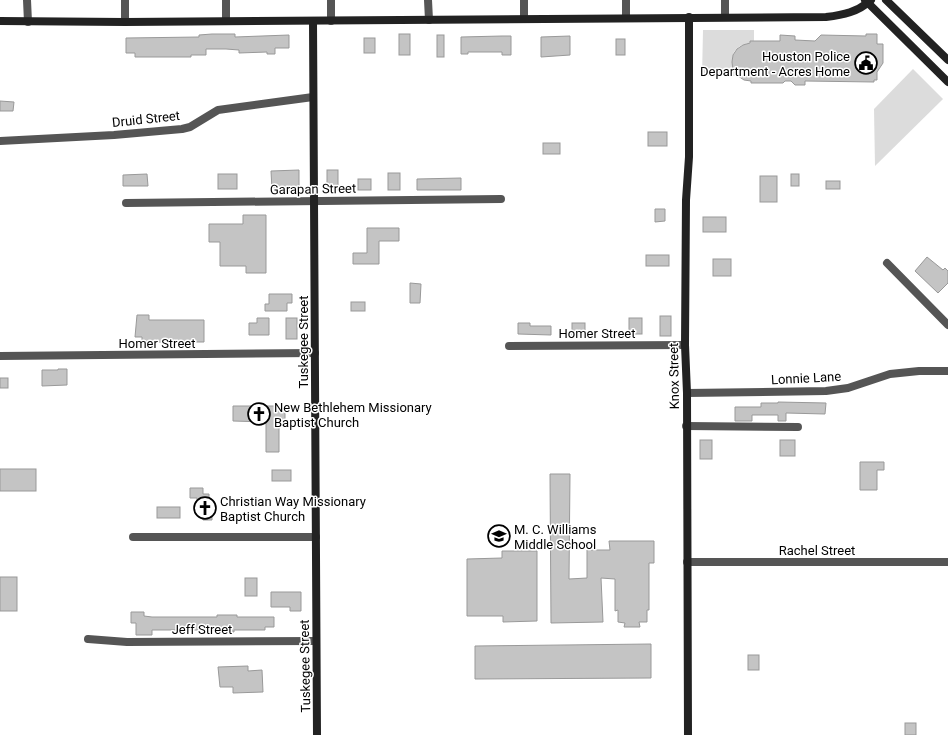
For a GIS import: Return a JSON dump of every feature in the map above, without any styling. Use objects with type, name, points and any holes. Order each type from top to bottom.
[{"type":"street","points":[[27,0],[28,22]]},
{"type":"street","points":[[125,0],[125,22]]},
{"type":"street","points":[[226,0],[226,21]]},
{"type":"street","points":[[331,0],[331,20]]},
{"type":"street","points":[[428,0],[429,20]]},
{"type":"street","points":[[524,0],[524,19]]},
{"type":"street","points":[[626,0],[626,18]]},
{"type":"street","points":[[725,0],[725,17]]},
{"type":"street","points":[[886,0],[948,60]]},
{"type":"street","points":[[0,21],[125,22],[429,20],[845,15],[868,1],[948,82]]},
{"type":"street","name":"Knox Street","points":[[688,735],[687,393],[685,345],[686,200],[689,150],[689,17]]},
{"type":"street","name":"Tuskegee Street","points":[[313,20],[317,735]]},
{"type":"street","name":"Druid Street","points":[[0,141],[114,135],[182,129],[190,127],[218,110],[314,97]]},
{"type":"street","name":"Garapan Street","points":[[126,203],[501,198]]},
{"type":"street","points":[[887,264],[948,325]]},
{"type":"street","name":"Homer Street","points":[[509,346],[685,345]]},
{"type":"street","name":"Homer Street","points":[[0,356],[315,353]]},
{"type":"street","name":"Lonnie Lane","points":[[687,393],[826,391],[848,388],[890,374],[912,371],[948,371]]},
{"type":"street","points":[[686,426],[798,427]]},
{"type":"street","points":[[133,537],[316,537]]},
{"type":"street","name":"Rachel Street","points":[[687,562],[948,562]]},
{"type":"street","name":"Jeff Street","points":[[88,639],[127,642],[316,640]]},
{"type":"shaded area","points":[[703,30],[754,30],[754,41],[738,48],[733,55],[733,68],[738,76],[702,76]]},
{"type":"shaded area","points":[[913,69],[943,99],[875,166],[874,109]]},
{"type":"building","points":[[235,34],[235,37],[289,35],[289,48],[275,48],[275,54],[267,54],[267,52],[239,53],[239,50],[206,49],[206,55],[191,55],[191,57],[135,57],[135,53],[126,53],[126,38],[199,37],[199,35]]},
{"type":"building","points":[[399,34],[410,34],[410,55],[399,55]]},
{"type":"building","points":[[866,34],[877,34],[877,44],[883,44],[883,63],[877,72],[877,80],[874,80],[874,82],[805,81],[805,85],[795,85],[791,81],[785,81],[783,83],[751,83],[751,81],[744,80],[738,76],[733,70],[733,55],[737,49],[750,43],[750,41],[780,41],[780,35],[795,36],[795,40],[815,41],[821,35],[866,36]]},
{"type":"building","points":[[437,35],[444,35],[444,57],[437,57]]},
{"type":"building","points":[[511,36],[511,55],[502,55],[502,52],[468,52],[468,54],[461,54],[461,37]]},
{"type":"building","points":[[570,36],[570,55],[541,57],[541,37]]},
{"type":"building","points":[[364,38],[375,38],[375,53],[364,53]]},
{"type":"building","points":[[616,39],[625,39],[625,55],[616,55]]},
{"type":"building","points":[[0,101],[14,102],[13,111],[0,111]]},
{"type":"building","points":[[648,132],[667,132],[667,146],[648,146]]},
{"type":"building","points":[[543,143],[560,143],[560,154],[543,154]]},
{"type":"building","points":[[299,170],[299,191],[278,191],[278,189],[272,190],[271,171]]},
{"type":"building","points":[[327,170],[338,170],[338,190],[327,190]]},
{"type":"building","points":[[388,173],[400,173],[400,190],[388,190]]},
{"type":"building","points":[[147,174],[148,186],[123,186],[123,175]]},
{"type":"building","points":[[218,174],[237,174],[237,189],[218,189]]},
{"type":"building","points":[[791,174],[799,174],[799,186],[791,186]]},
{"type":"building","points":[[760,176],[777,176],[777,202],[760,202]]},
{"type":"building","points":[[461,178],[461,190],[417,190],[417,179]]},
{"type":"building","points":[[358,179],[371,179],[371,190],[358,190]]},
{"type":"building","points":[[826,181],[840,181],[840,189],[826,189]]},
{"type":"building","points":[[655,209],[665,209],[665,221],[655,222]]},
{"type":"building","points":[[243,215],[266,215],[266,273],[246,273],[246,266],[220,266],[220,242],[209,242],[209,224],[243,224]]},
{"type":"building","points":[[703,217],[726,217],[726,232],[703,232]]},
{"type":"building","points":[[367,228],[399,228],[399,241],[379,241],[379,264],[353,264],[353,253],[367,253]]},
{"type":"building","points":[[646,255],[669,255],[669,266],[646,266]]},
{"type":"building","points":[[927,257],[943,270],[945,268],[948,271],[948,283],[938,293],[915,271]]},
{"type":"building","points":[[713,259],[731,259],[731,276],[713,276]]},
{"type":"building","points":[[410,283],[421,284],[420,303],[410,303]]},
{"type":"building","points":[[269,294],[292,294],[292,303],[287,303],[287,311],[265,311],[265,304],[269,304]]},
{"type":"building","points":[[351,302],[365,302],[365,311],[351,311]]},
{"type":"building","points":[[137,315],[149,315],[149,320],[204,320],[204,342],[142,342],[142,337],[135,337]]},
{"type":"building","points":[[660,316],[671,316],[671,336],[660,336]]},
{"type":"building","points":[[257,318],[269,318],[269,335],[249,335],[249,323],[257,323]]},
{"type":"building","points":[[286,318],[297,318],[297,339],[286,339]]},
{"type":"building","points":[[629,318],[642,318],[642,334],[629,334]]},
{"type":"building","points":[[518,323],[530,323],[530,326],[551,326],[551,335],[518,334]]},
{"type":"building","points":[[572,323],[585,323],[585,336],[572,336]]},
{"type":"building","points":[[67,369],[67,385],[42,386],[42,370]]},
{"type":"building","points":[[0,378],[8,378],[8,388],[0,388]]},
{"type":"building","points":[[761,403],[826,403],[825,414],[786,413],[786,421],[778,421],[778,415],[752,415],[752,421],[735,421],[735,407],[761,407]]},
{"type":"building","name":"New Bethlehem Missionary Baptist Church","points":[[233,406],[285,406],[285,422],[279,422],[279,452],[266,452],[266,422],[233,421]]},
{"type":"building","points":[[700,440],[712,440],[712,459],[700,459]]},
{"type":"building","points":[[780,440],[795,440],[795,456],[780,456]]},
{"type":"building","points":[[860,462],[884,462],[884,470],[877,470],[877,490],[860,490]]},
{"type":"building","points":[[0,469],[36,469],[36,491],[0,491]]},
{"type":"building","points":[[272,470],[291,470],[291,481],[272,481]]},
{"type":"building","points":[[550,474],[570,474],[569,579],[587,578],[587,550],[610,550],[609,541],[654,541],[654,563],[649,563],[649,610],[647,610],[647,622],[639,622],[640,627],[624,627],[625,623],[618,622],[618,610],[615,611],[615,579],[601,578],[603,622],[551,623]]},
{"type":"building","name":"Christian Way Missionary Baptist Church","points":[[190,488],[203,488],[203,494],[209,494],[209,500],[212,500],[212,520],[203,520],[203,515],[197,515],[197,498],[190,498]]},
{"type":"building","points":[[157,507],[180,507],[180,518],[157,518]]},
{"type":"building","points":[[502,551],[537,551],[537,621],[503,622],[503,616],[467,616],[467,559],[502,558]]},
{"type":"building","points":[[0,577],[17,577],[17,611],[0,611]]},
{"type":"building","points":[[245,578],[257,578],[257,596],[245,596]]},
{"type":"building","points":[[271,592],[301,592],[301,611],[290,611],[290,607],[271,607]]},
{"type":"building","points":[[131,612],[144,612],[144,616],[152,617],[217,617],[217,615],[237,615],[237,617],[274,617],[274,627],[265,627],[265,630],[234,630],[234,632],[217,633],[217,630],[152,630],[152,635],[136,635],[136,623],[131,623]]},
{"type":"building","points":[[651,644],[651,678],[475,679],[475,646]]},
{"type":"building","points":[[748,655],[759,655],[759,670],[748,670]]},
{"type":"building","points":[[248,666],[248,671],[262,670],[263,692],[233,693],[233,687],[220,687],[218,667]]},
{"type":"building","points":[[905,723],[916,723],[916,735],[905,735]]},
{"type":"place","name":"Houston Police Department - Acres Home","points":[[866,63]]},
{"type":"place","name":"New Bethlehem Missionary Baptist Church","points":[[259,414]]},
{"type":"place","name":"Christian Way Missionary Baptist Church","points":[[205,508]]},
{"type":"place","name":"M. C. Williams Middle School","points":[[499,536]]}]
